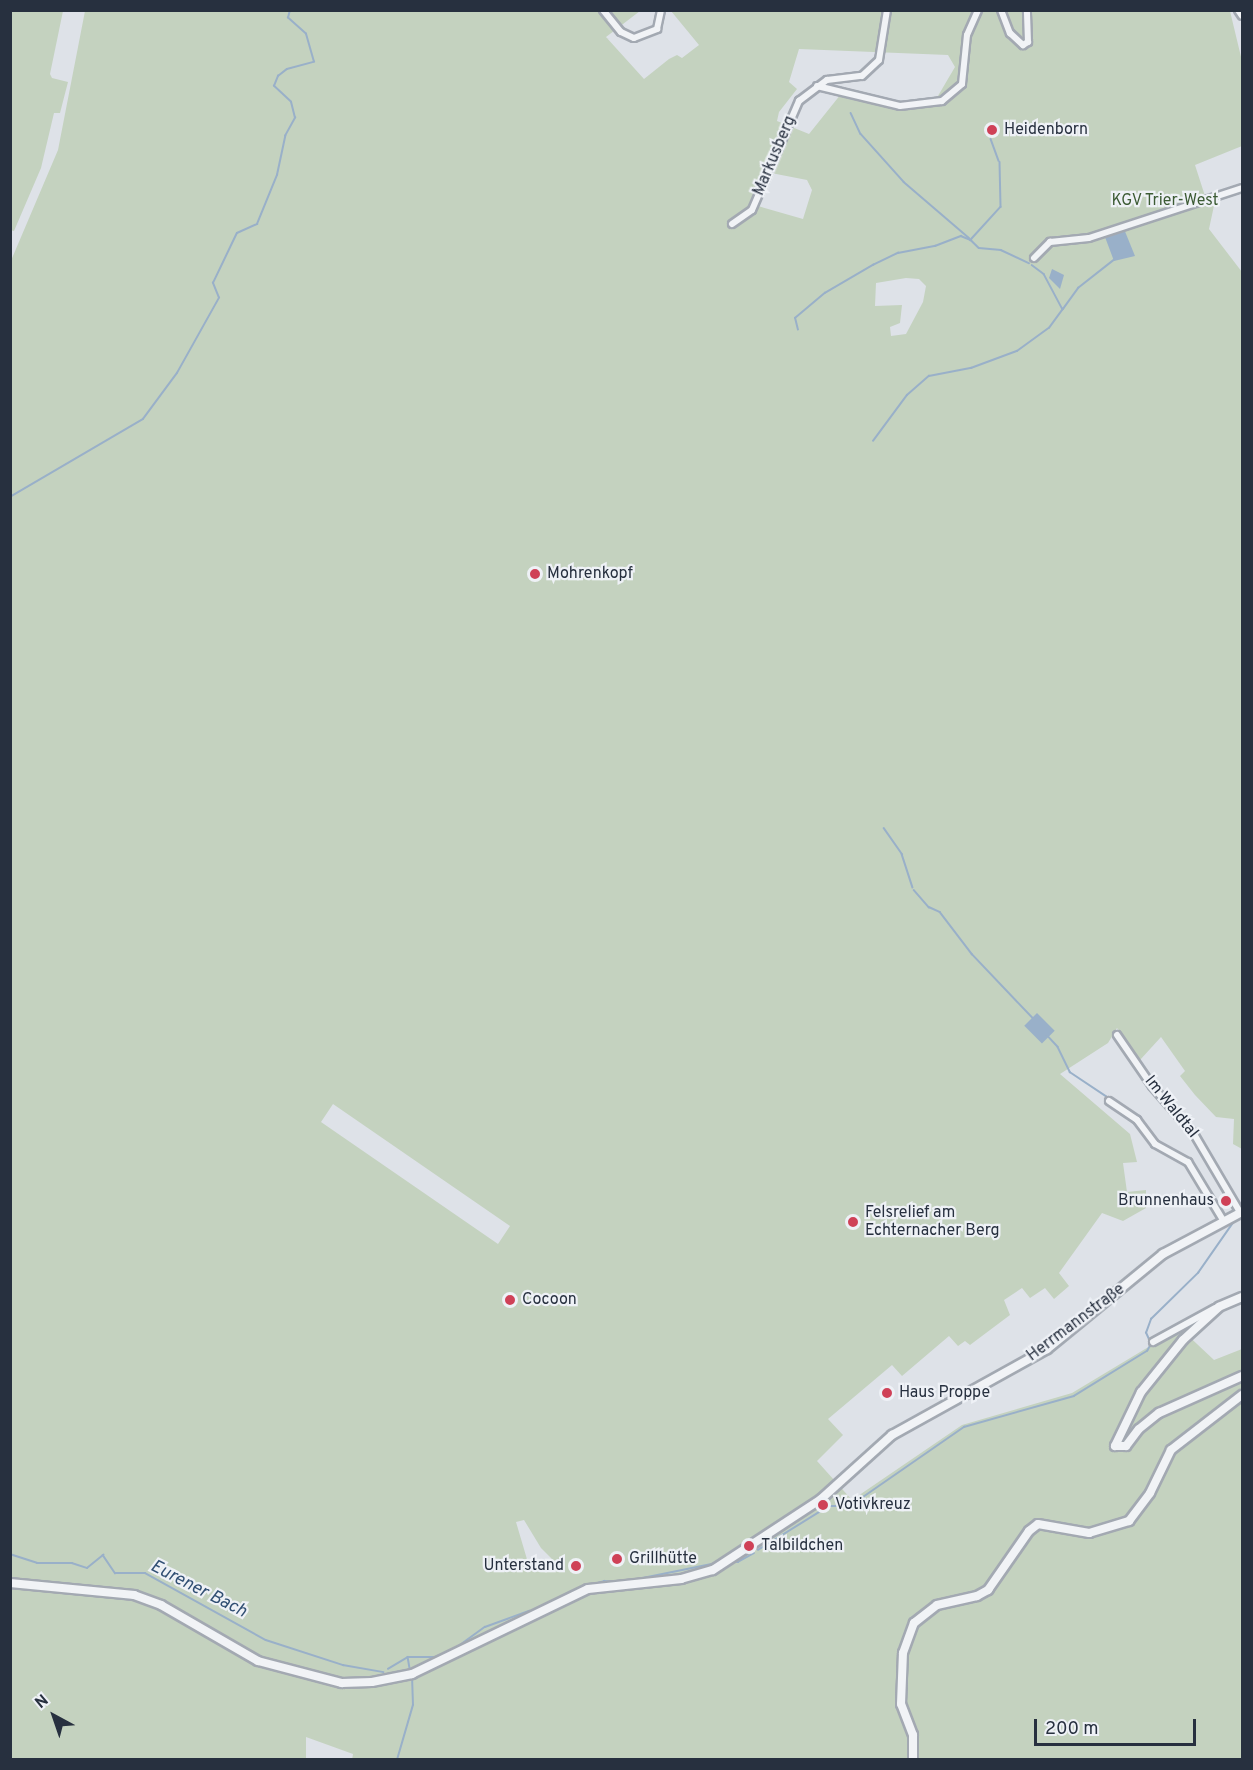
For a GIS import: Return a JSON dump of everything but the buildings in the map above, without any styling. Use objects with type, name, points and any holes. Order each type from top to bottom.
[{"type":"street","points":[[603,10],[621,32],[634,38],[657,30],[662,10]]},
{"type":"street","name":"Markusberg","points":[[732,224],[752,210],[799,101],[827,80],[862,76],[871,70],[881,54],[887,10]]},
{"type":"street","points":[[817,86],[906,107],[942,101],[962,84],[967,35],[978,10]]},
{"type":"street","points":[[1001,10],[1010,33],[1023,45],[1028,42],[1026,10]]},
{"type":"street","points":[[1238,10],[1242,16]]},
{"type":"street","points":[[1034,258],[1050,242],[1089,237],[1242,188]]},
{"type":"street","name":"Im Waldtal","points":[[1117,1035],[1152,1086],[1194,1134],[1241,1212]]},
{"type":"street","points":[[1109,1101],[1137,1119],[1155,1144],[1188,1162],[1223,1220]]},
{"type":"street","name":"Herrmannstraße","points":[[10,1583],[134,1595],[161,1605],[258,1661],[342,1683],[372,1682],[432,1667],[588,1589],[681,1579],[712,1570],[821,1499],[892,1435],[1047,1349],[1156,1259],[1241,1212]]},
{"type":"street","points":[[1153,1342],[1242,1297]]},
{"type":"street","points":[[1219,1307],[1183,1340],[1141,1392],[1116,1440],[1116,1448],[1126,1446],[1139,1429],[1159,1413],[1242,1376]]},
{"type":"street","points":[[913,1760],[913,1735],[901,1704],[903,1653],[914,1623],[937,1605],[978,1596],[988,1590],[1029,1531],[1038,1524],[1089,1533],[1129,1521],[1150,1493],[1171,1450],[1242,1395]]},
{"type":"green space","points":[[10,11],[63,11],[50,74],[52,78],[68,82],[60,113],[54,113],[41,168],[14,231],[10,230]]},
{"type":"green space","name":"KGV Trier-West","points":[[85,11],[640,11],[606,37],[644,79],[669,59],[677,55],[682,58],[699,45],[671,11],[1230,11],[1242,61],[1242,146],[1195,165],[1205,196],[1215,201],[1209,229],[1242,272],[1242,1149],[1233,1144],[1234,1119],[1216,1117],[1195,1095],[1180,1076],[1185,1071],[1161,1037],[1140,1060],[1117,1028],[1108,1043],[1060,1074],[1130,1134],[1137,1162],[1123,1163],[1127,1192],[1146,1190],[1146,1208],[1123,1221],[1102,1213],[1059,1273],[1069,1286],[1054,1299],[1045,1288],[1030,1298],[1022,1288],[1004,1300],[1010,1315],[970,1345],[965,1341],[958,1346],[949,1336],[902,1376],[892,1365],[828,1419],[843,1435],[817,1461],[852,1500],[962,1425],[1072,1393],[1180,1328],[1214,1360],[1242,1349],[1242,1759],[352,1760],[353,1754],[306,1737],[306,1759],[11,1760],[10,263],[58,150]],"holes":[[[799,49],[948,55],[955,67],[935,101],[908,104],[845,89],[809,134],[777,121],[779,112],[797,89],[789,82]],[[766,172],[807,180],[812,190],[803,219],[751,204]],[[906,278],[919,279],[926,286],[923,302],[906,334],[891,336],[890,327],[900,323],[902,305],[875,306],[876,283]],[[333,1104],[510,1226],[498,1244],[321,1122]],[[524,1520],[541,1548],[558,1565],[529,1566],[516,1522]]]},
{"type":"water","points":[[1124,229],[1135,256],[1114,261],[1105,237]]},
{"type":"water","points":[[1052,269],[1064,275],[1060,289],[1049,278]]},
{"type":"water","points":[[1037,1013],[1055,1031],[1042,1043],[1024,1026]]},
{"type":"waterway","points":[[10,497],[143,419],[177,373],[219,298],[213,283],[237,233],[257,224],[277,175],[285,136],[295,118],[291,102],[274,86],[278,76],[287,69],[314,62],[306,34],[288,18],[290,10]]},
{"type":"waterway","points":[[851,113],[861,134],[904,182],[969,238]]},
{"type":"waterway","points":[[991,137],[992,130]]},
{"type":"waterway","points":[[991,139],[999,161]]},
{"type":"waterway","points":[[1000,162],[1001,207],[971,240],[979,248],[1001,250],[1029,263]]},
{"type":"waterway","points":[[798,330],[795,318],[825,293],[873,265],[898,253],[935,246],[961,236],[971,240]]},
{"type":"waterway","points":[[1032,265],[1044,274],[1063,309],[1078,288],[1115,259]]},
{"type":"waterway","points":[[873,441],[907,395],[929,376],[971,368],[1017,351],[1049,328],[1063,309]]},
{"type":"waterway","points":[[884,828],[902,854],[913,887]]},
{"type":"waterway","points":[[914,890],[929,907],[940,912],[972,954],[1033,1018]]},
{"type":"waterway","points":[[1047,1035],[1058,1047],[1070,1072],[1109,1098]]},
{"type":"waterway","name":"Eurener Bach","points":[[758,1550],[829,1506],[850,1506],[964,1427],[1074,1396],[1147,1351],[1151,1344],[1146,1333],[1151,1319],[1198,1273],[1235,1220]]},
{"type":"waterway","name":"Eurener Bach","points":[[731,1561],[738,1562],[754,1553]]},
{"type":"waterway","name":"Eurener Bach","points":[[10,1554],[37,1563],[72,1563],[87,1568],[103,1555],[115,1573],[145,1573],[266,1640],[343,1665],[383,1672]]},
{"type":"waterway","name":"Eurener Bach","points":[[628,1581],[721,1562]]},
{"type":"waterway","name":"Eurener Bach","points":[[588,1586],[604,1581],[621,1582]]},
{"type":"waterway","name":"Eurener Bach","points":[[535,1609],[564,1596]]},
{"type":"waterway","name":"Eurener Bach","points":[[453,1650],[485,1627],[529,1611]]},
{"type":"waterway","name":"Eurener Bach","points":[[388,1669],[408,1657],[435,1657],[448,1652]]},
{"type":"waterway","points":[[408,1657],[410,1668]]},
{"type":"waterway","points":[[397,1760],[413,1705],[412,1681]]},
{"type":"place","name":"Heidenborn","points":[[992,130]]},
{"type":"place","name":"Mohrenkopf","points":[[535,574]]},
{"type":"place","name":"Brunnenhaus","points":[[1226,1201]]},
{"type":"place","name":"Felsrelief am Echternacher Berg","points":[[853,1222]]},
{"type":"place","name":"Cocoon","points":[[510,1300]]},
{"type":"place","name":"Haus Proppe","points":[[887,1393]]},
{"type":"place","name":"Votivkreuz","points":[[823,1505]]},
{"type":"place","name":"Talbildchen","points":[[749,1546]]},
{"type":"place","name":"Grillhütte","points":[[617,1559]]},
{"type":"place","name":"Unterstand","points":[[576,1566]]}]
